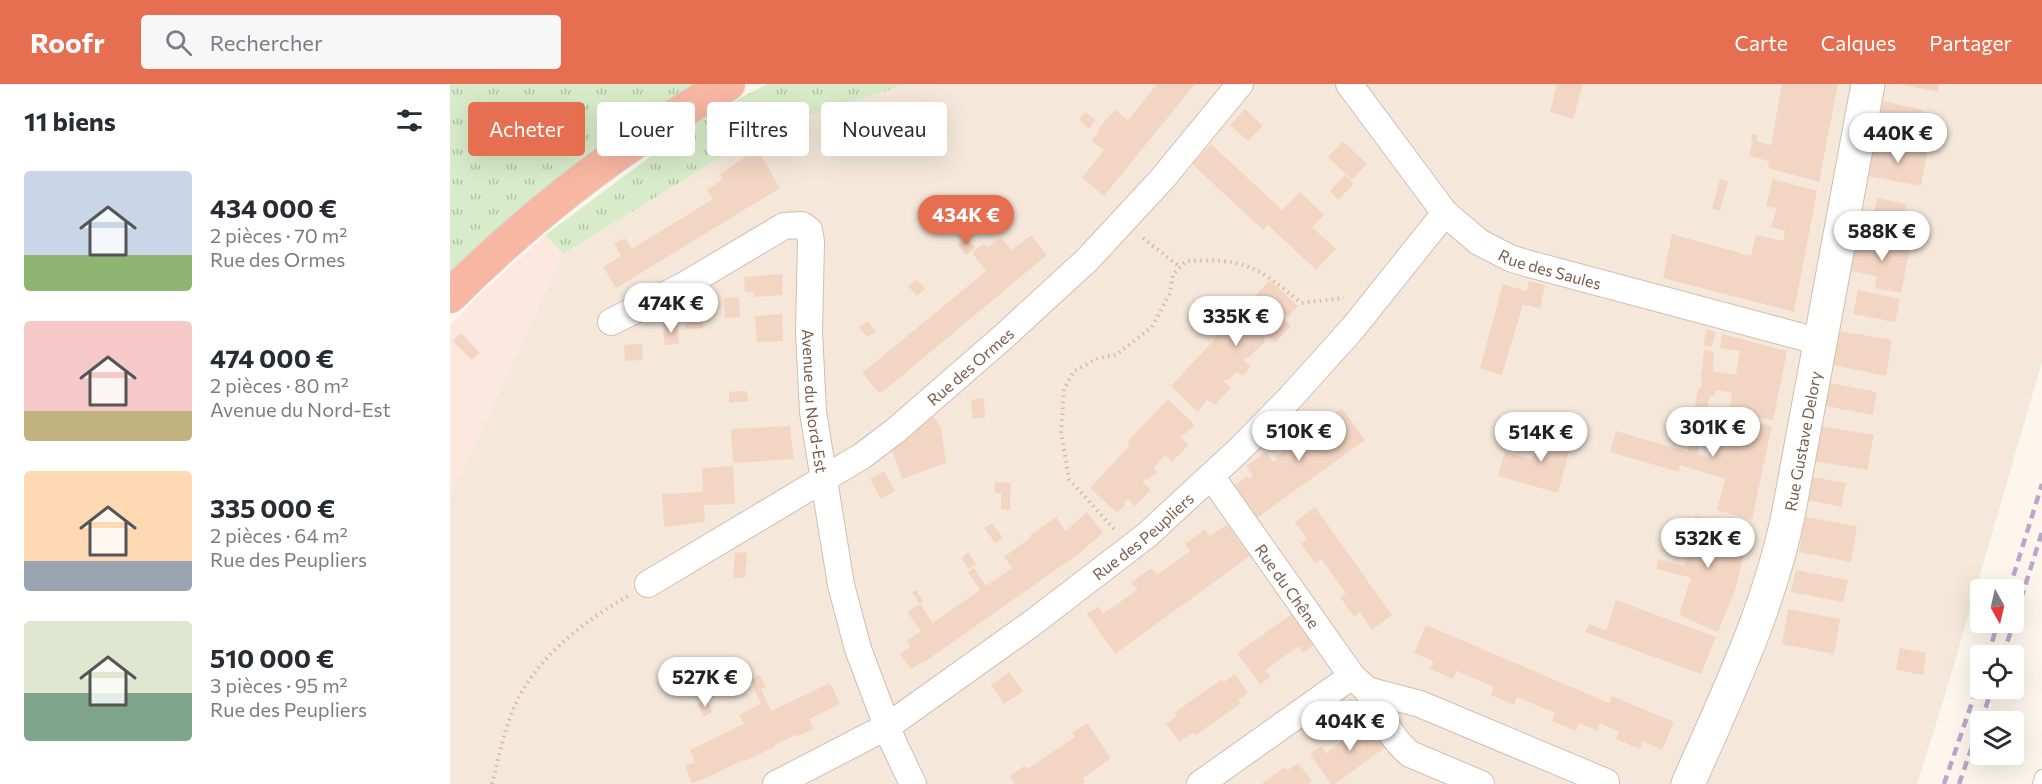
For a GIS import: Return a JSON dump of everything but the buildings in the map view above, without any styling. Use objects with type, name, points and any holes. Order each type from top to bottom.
[{"type":"highway","points":[[450,296],[543,212],[593,173],[642,137],[728,84]]},
{"type":"street","name":"Rue des Ormes","points":[[648,584],[862,456],[895,431],[1054,291],[1123,222],[1163,178],[1240,84]]},
{"type":"street","name":"Rue des Saules","points":[[1350,84],[1445,213],[1479,242],[1510,258],[1821,342]]},
{"type":"street","name":"Rue Gustave Delory","points":[[1688,784],[1759,619],[1785,532],[1868,84]]},
{"type":"street","name":"Rue des Peupliers","points":[[776,784],[888,726],[1031,624],[1131,547],[1211,476],[1291,397],[1353,328],[1445,213]]},
{"type":"street","name":"Avenue du Nord-Est","points":[[611,322],[683,286],[784,226],[797,224],[806,227],[811,242],[809,332],[813,412],[846,608],[858,649],[913,784]]},
{"type":"street","name":"Rue du Chêne","points":[[1211,476],[1359,683],[1401,747],[1410,754],[1481,784]]},
{"type":"street","points":[[1200,784],[1359,683],[1420,704],[1606,782],[1605,784]]},
{"type":"lane","points":[[2040,784],[2042,777]]},
{"type":"path","points":[[1123,222],[1180,267]]},
{"type":"path","points":[[1131,547],[1069,479],[1061,433],[1064,388],[1074,371],[1098,358],[1116,355],[1152,327],[1170,293],[1173,274],[1186,261],[1216,259],[1248,265],[1272,278],[1301,303],[1380,293]]},
{"type":"path","points":[[492,784],[513,710],[534,674],[582,625],[648,584]]},
{"type":"shaded area","points":[[907,84],[2042,84],[2042,362],[1979,579],[1970,579],[1970,609],[1917,784],[450,784],[450,497],[563,254],[723,156],[809,156],[809,116],[821,112],[821,156],[947,156],[947,102],[851,102]]},
{"type":"shaded area","points":[[545,235],[563,254],[450,497],[450,326],[477,297]]},
{"type":"green space","points":[[450,84],[699,84],[676,102],[597,102],[597,156],[607,156],[450,278]]},
{"type":"green space","points":[[767,84],[907,84],[851,102],[821,102],[821,112],[809,116],[809,102],[733,102]]},
{"type":"green space","points":[[707,116],[707,156],[723,156],[563,254],[545,235],[651,156],[695,156],[695,123]]},
{"type":"railway","points":[[2012,579],[2042,484]]},
{"type":"railway","points":[[2006,645],[2042,532]]},
{"type":"railway","points":[[1991,645],[1995,633]]},
{"type":"railway","points":[[1944,784],[1973,699]]},
{"type":"railway","points":[[1985,711],[1988,699]]},
{"type":"railway","points":[[1959,784],[1970,753]]}]
